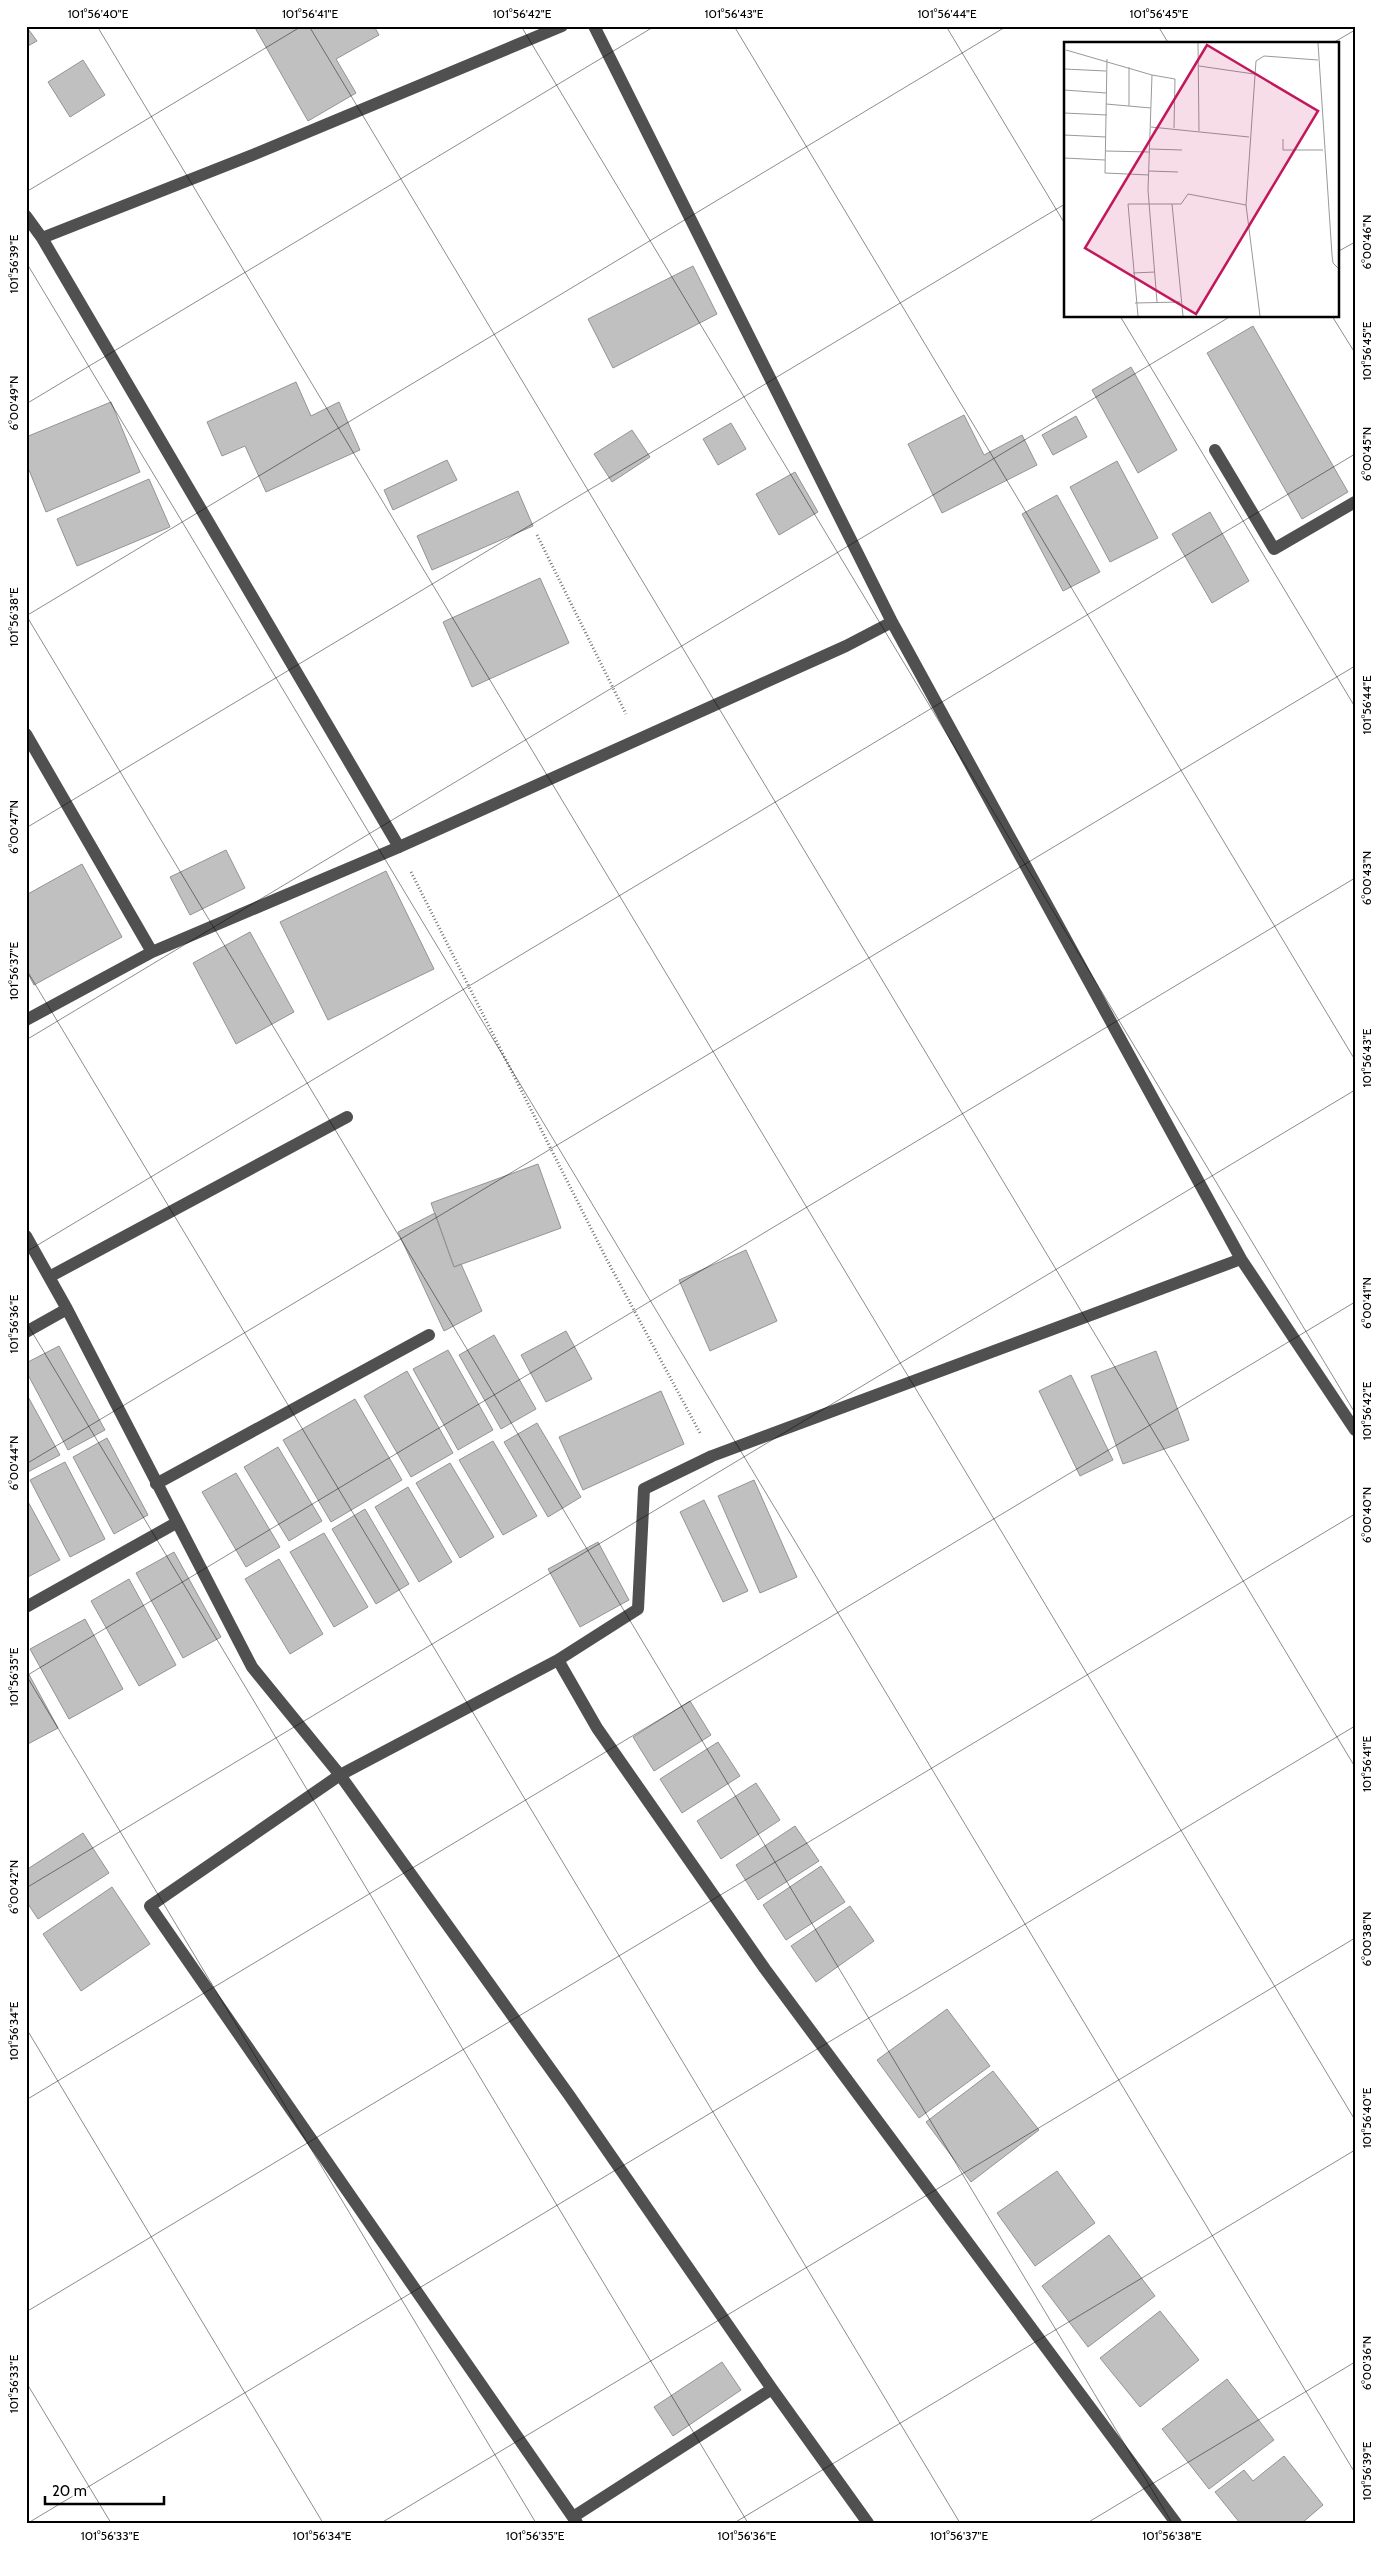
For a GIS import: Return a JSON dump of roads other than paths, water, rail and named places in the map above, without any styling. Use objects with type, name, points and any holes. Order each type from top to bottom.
[{"type":"street","points":[[42,238],[255,154],[562,26]]},
{"type":"street","points":[[594,26],[892,622],[1241,1258],[1355,1430]]},
{"type":"street","points":[[26,216],[42,238],[399,847]]},
{"type":"street","points":[[1215,450],[1274,549],[1355,502]]},
{"type":"street","points":[[26,1020],[152,952],[399,847],[639,740],[846,646],[892,622]]},
{"type":"street","points":[[26,734],[152,952]]},
{"type":"street","points":[[48,1277],[347,1117]]},
{"type":"street","points":[[26,1236],[67,1309],[252,1667],[340,1775],[868,2523]]},
{"type":"street","points":[[772,2389],[575,2520],[150,1906],[340,1775],[558,1660],[638,1609],[644,1489],[712,1456],[1241,1258]]},
{"type":"street","points":[[26,1332],[67,1309]]},
{"type":"street","points":[[156,1484],[429,1335]]},
{"type":"street","points":[[26,1607],[176,1523]]},
{"type":"street","points":[[558,1660],[597,1728],[764,1968],[1175,2522]]}]
